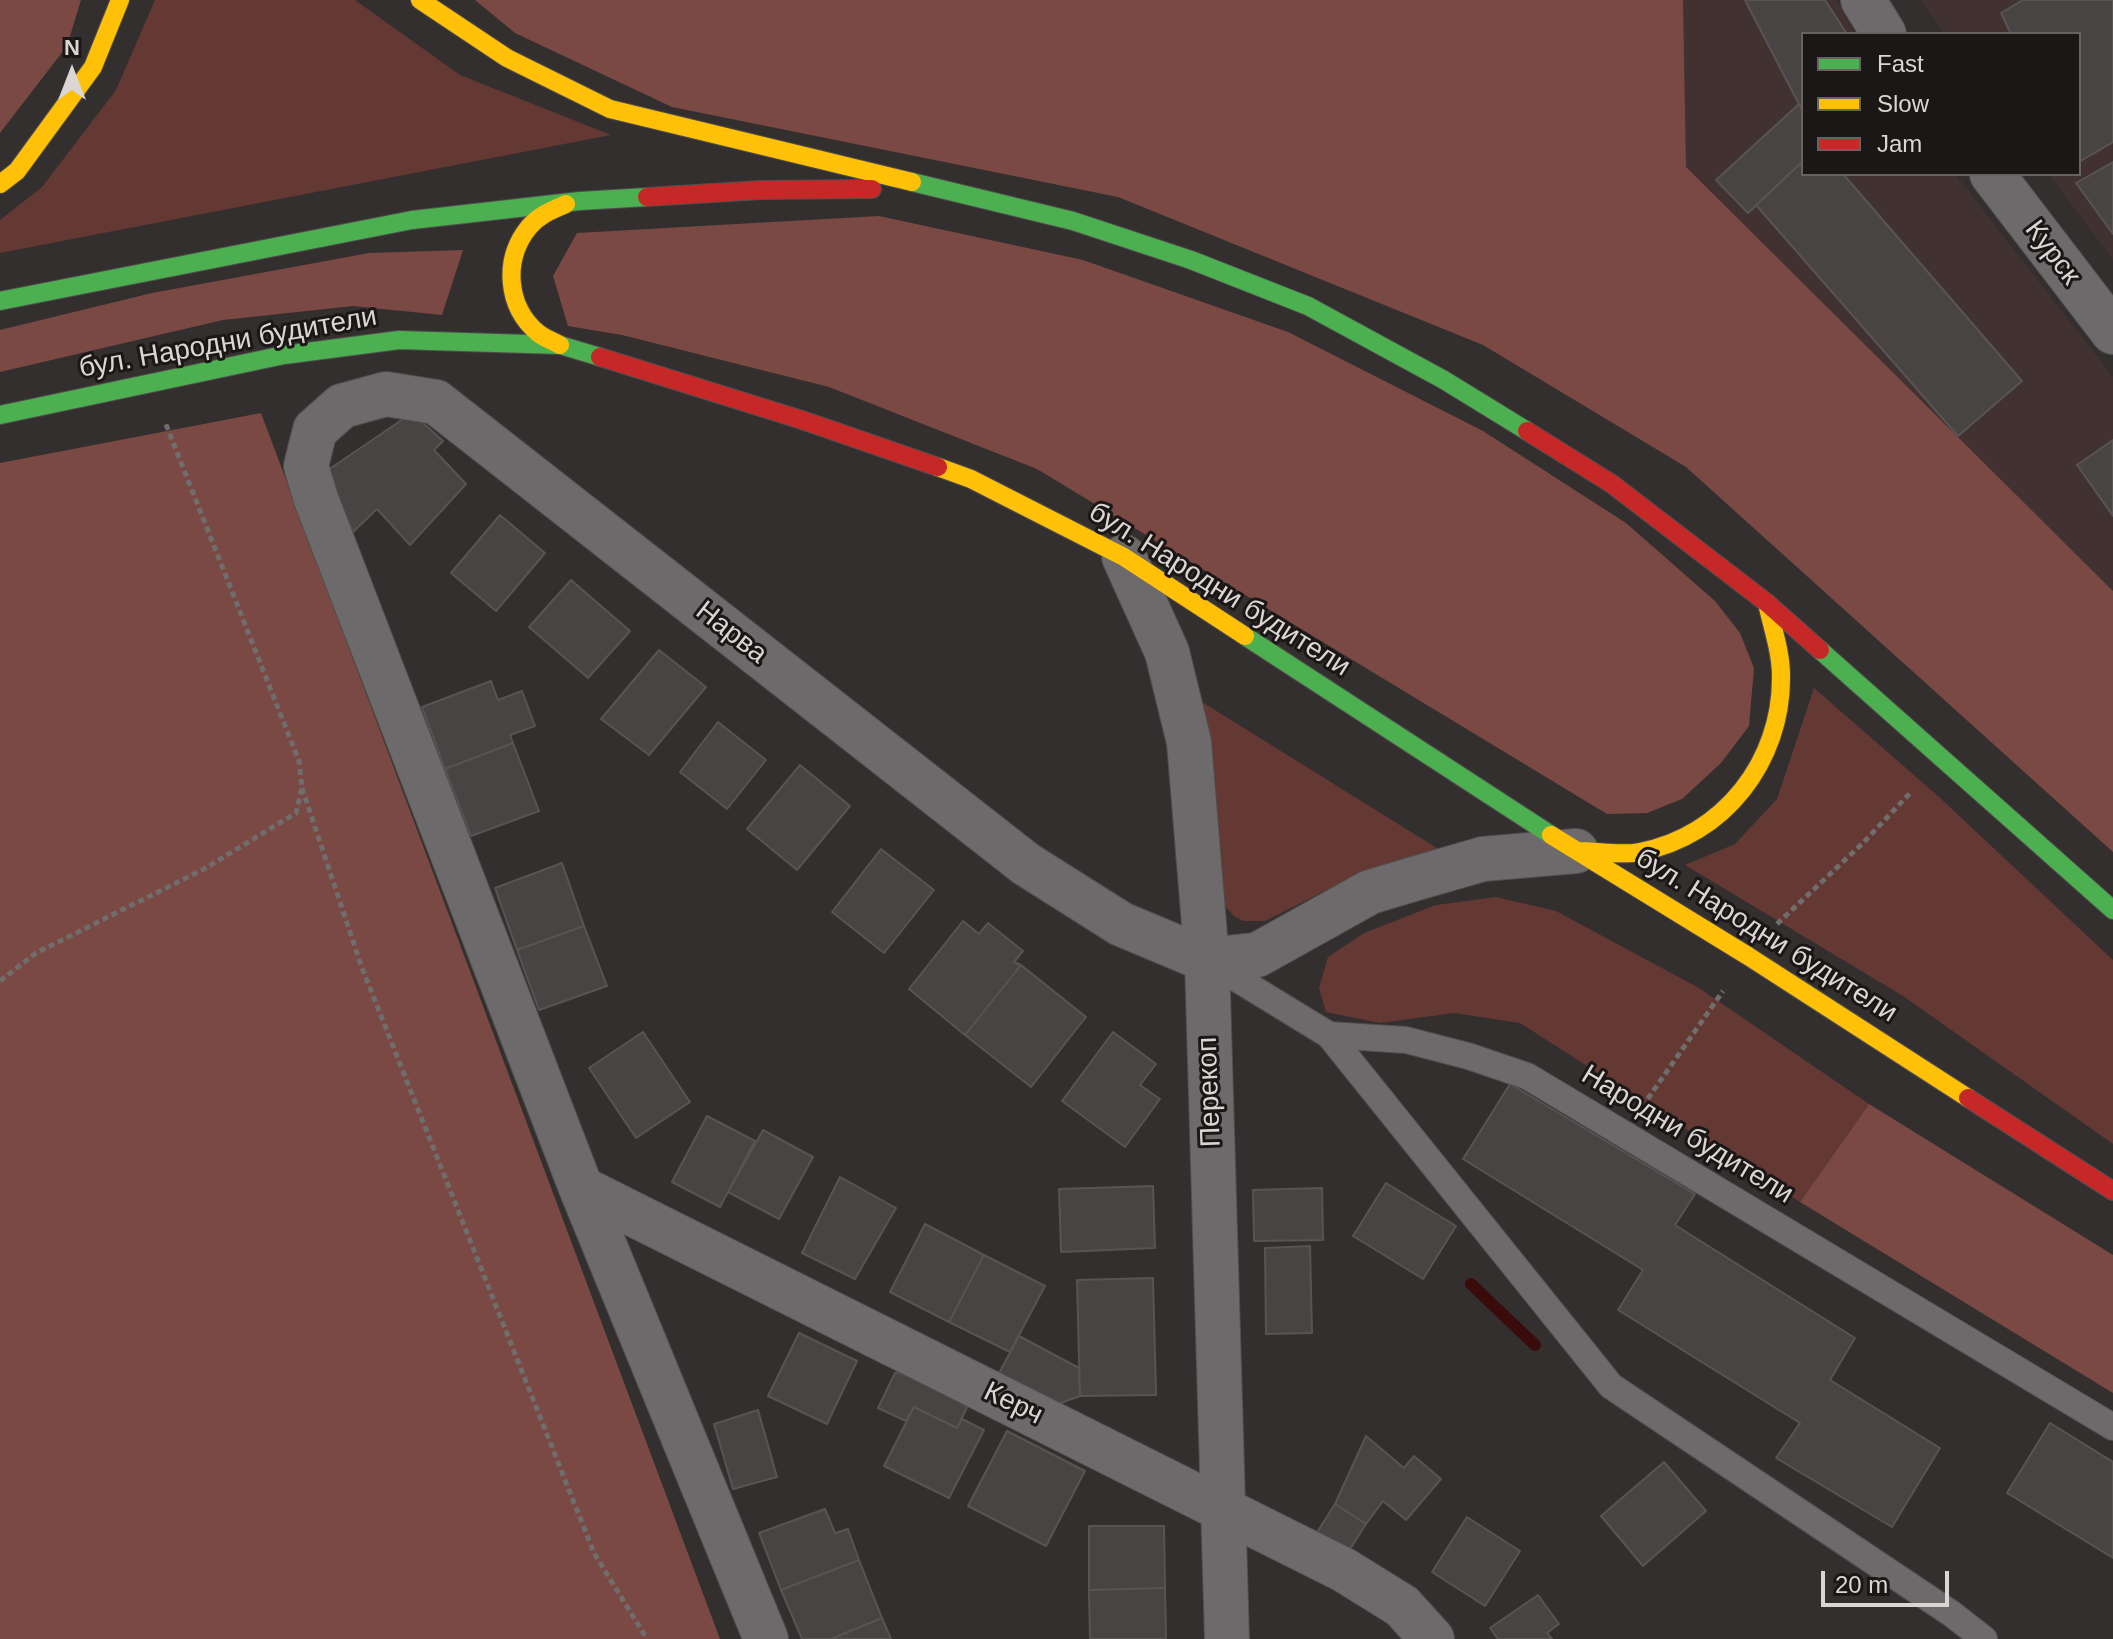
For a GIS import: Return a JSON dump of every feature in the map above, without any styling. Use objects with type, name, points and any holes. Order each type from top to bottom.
[{"type":"main road","points":[[0,184],[17,171],[93,67],[120,0]]},
{"type":"main road","points":[[420,0],[507,58],[610,109],[1073,221],[1191,260],[1308,306],[1444,380],[1612,484],[1767,603],[2113,910]]},
{"type":"main road","points":[[0,301],[412,220],[580,201],[761,190],[938,188]]},
{"type":"main road","points":[[560,345],[538,334],[521,315],[514,300],[510,269],[521,236],[535,219],[556,207],[580,201]]},
{"type":"main road","name":"бул. Народни будители","points":[[0,415],[284,355],[399,340],[560,345],[802,420],[971,479],[1124,557],[1576,851],[1761,964],[2113,1191]]},
{"type":"main road","points":[[1576,851],[1638,852],[1688,838],[1723,811],[1749,784],[1769,750],[1779,711],[1781,673],[1767,603]]},
{"type":"street","points":[[1863,0],[1883,32]]},
{"type":"street","name":"Курск","points":[[1994,176],[2113,332]]},
{"type":"street","name":"Нарва","points":[[766,1639],[581,1188],[316,499],[306,466],[315,430],[342,406],[386,394],[436,402],[1026,864],[1121,924],[1207,960]]},
{"type":"street","name":"Перекоп","points":[[1124,557],[1167,652],[1189,742],[1207,960],[1227,1639]]},
{"type":"street","points":[[1207,960],[1257,955],[1370,892],[1417,878],[1483,859],[1576,851]]},
{"type":"street","name":"Керч","points":[[581,1188],[1356,1577],[1402,1606],[1432,1639]]},
{"type":"lane","name":"Народни будители","points":[[1207,960],[1329,1035],[1406,1040],[1527,1076],[2113,1427]]},
{"type":"lane","points":[[1329,1035],[1611,1386],[1952,1614],[1984,1639]]},
{"type":"path","points":[[150,384],[299,761],[302,788],[362,968],[594,1553],[647,1639]]},
{"type":"path","points":[[0,981],[36,953],[204,869],[296,813],[302,788]]},
{"type":"shaded area","points":[[0,0],[81,0],[67,46],[0,133]]},
{"type":"shaded area","points":[[155,0],[355,0],[460,75],[611,135],[0,253],[0,220],[42,187],[116,90]]},
{"type":"shaded area","points":[[475,0],[1683,0],[1686,167],[2113,591],[2113,852],[1686,467],[1483,345],[1118,197],[672,107],[515,33]]},
{"type":"shaded area","points":[[1683,0],[1837,0],[1854,32],[1801,32],[1801,176],[1957,176],[2113,377],[2113,591],[1686,167]]},
{"type":"shaded area","points":[[1920,0],[2113,0],[2113,260],[2050,176],[2081,176],[2081,32],[1944,32]]},
{"type":"shaded area","points":[[879,216],[1083,260],[1288,332],[1483,431],[1626,523],[1715,601],[1740,633],[1754,668],[1749,726],[1721,763],[1682,799],[1647,813],[1607,814],[1037,469],[829,387],[622,335],[568,326],[553,276],[577,233]]},
{"type":"shaded area","points":[[463,250],[442,315],[353,306],[223,320],[0,372],[0,330],[152,293],[369,253]]},
{"type":"shaded area","points":[[261,413],[720,1639],[0,1639],[0,463]]},
{"type":"shaded area","points":[[1814,688],[1938,796],[2113,960],[2113,1144],[1903,996],[1685,865],[1735,844],[1777,799]]},
{"type":"shaded area","points":[[1202,702],[1440,850],[1361,873],[1265,921],[1244,921],[1235,917],[1219,900]]},
{"type":"shaded area","points":[[1496,897],[1556,911],[1699,988],[1869,1104],[1800,1202],[1520,1023],[1454,1013],[1380,1023],[1326,1012],[1319,988],[1328,957],[1364,933],[1436,905]]},
{"type":"shaded area","points":[[1869,1104],[2113,1255],[2113,1393],[1800,1202]]},
{"type":"building","points":[[1745,0],[1825,0],[1846,32],[1801,32],[1801,108]]},
{"type":"building","points":[[2023,0],[2113,0],[2113,142],[2081,161],[2081,32],[2010,32],[2001,13]]},
{"type":"building","points":[[1799,104],[1801,163],[1748,213],[1716,180]]},
{"type":"building","points":[[2113,162],[2113,234],[2076,183]]},
{"type":"building","points":[[1801,163],[1801,176],[1845,176],[2022,381],[1958,436],[1756,205]]},
{"type":"building","points":[[412,413],[443,441],[434,450],[466,484],[410,545],[377,509],[353,532],[325,472]]},
{"type":"building","points":[[2113,440],[2113,516],[2077,465]]},
{"type":"building","points":[[500,515],[545,553],[496,611],[451,573]]},
{"type":"building","points":[[571,580],[630,631],[588,678],[529,627]]},
{"type":"building","points":[[659,650],[706,687],[649,755],[601,719]]},
{"type":"building","points":[[491,681],[498,700],[522,691],[535,726],[510,735],[513,743],[445,769],[422,707]]},
{"type":"building","points":[[718,722],[766,760],[727,809],[680,772]]},
{"type":"building","points":[[513,743],[539,811],[471,836],[445,769]]},
{"type":"building","points":[[800,765],[850,806],[797,870],[747,829]]},
{"type":"building","points":[[881,849],[934,890],[884,953],[832,912]]},
{"type":"building","points":[[562,863],[584,926],[517,950],[495,888]]},
{"type":"building","points":[[963,921],[979,934],[988,923],[1023,951],[1014,962],[1021,965],[965,1035],[909,989]]},
{"type":"building","points":[[584,926],[607,986],[539,1010],[517,950]]},
{"type":"building","points":[[1021,965],[1086,1017],[1031,1087],[965,1035]]},
{"type":"building","points":[[643,1032],[690,1102],[636,1138],[589,1068]]},
{"type":"building","points":[[1113,1032],[1156,1064],[1140,1085],[1160,1099],[1125,1147],[1062,1101]]},
{"type":"building","points":[[1510,1084],[1695,1194],[1675,1225],[1855,1338],[1830,1380],[1940,1448],[1892,1527],[1776,1458],[1800,1423],[1618,1310],[1643,1270],[1463,1159]]},
{"type":"building","points":[[707,1116],[755,1141],[720,1207],[672,1182]]},
{"type":"building","points":[[763,1130],[813,1157],[779,1219],[728,1192]]},
{"type":"building","points":[[840,1177],[896,1208],[855,1279],[802,1253]]},
{"type":"building","points":[[1386,1183],[1456,1226],[1423,1279],[1353,1236]]},
{"type":"building","points":[[1153,1186],[1155,1248],[1061,1252],[1059,1189]]},
{"type":"building","points":[[1322,1188],[1323,1240],[1254,1241],[1253,1190]]},
{"type":"building","points":[[925,1224],[984,1255],[949,1322],[890,1292]]},
{"type":"building","points":[[1310,1246],[1312,1333],[1266,1334],[1265,1248]]},
{"type":"building","points":[[984,1255],[1045,1286],[1010,1352],[949,1322]]},
{"type":"building","points":[[1153,1278],[1156,1395],[1080,1396],[1077,1280]]},
{"type":"building","points":[[799,1333],[857,1361],[827,1424],[768,1396]]},
{"type":"building","points":[[1019,1336],[1079,1368],[1080,1396],[1055,1405],[998,1375]]},
{"type":"building","points":[[912,1371],[971,1399],[957,1428],[914,1407],[906,1421],[878,1408],[895,1373]]},
{"type":"building","points":[[914,1407],[957,1428],[962,1419],[984,1430],[949,1498],[884,1466]]},
{"type":"building","points":[[758,1410],[777,1477],[733,1489],[714,1424]]},
{"type":"building","points":[[2050,1423],[2113,1462],[2113,1558],[2007,1493]]},
{"type":"building","points":[[1007,1431],[1085,1471],[1046,1546],[968,1506]]},
{"type":"building","points":[[1366,1436],[1404,1468],[1414,1456],[1441,1479],[1406,1520],[1383,1501],[1366,1524],[1335,1504]]},
{"type":"building","points":[[1664,1462],[1706,1511],[1643,1566],[1601,1516]]},
{"type":"building","points":[[1335,1504],[1366,1524],[1345,1557],[1314,1537]]},
{"type":"building","points":[[825,1509],[835,1533],[848,1529],[859,1560],[781,1590],[759,1533]]},
{"type":"building","points":[[1467,1517],[1520,1551],[1485,1606],[1432,1572]]},
{"type":"building","points":[[1089,1526],[1164,1526],[1165,1588],[1089,1590]]},
{"type":"building","points":[[859,1560],[882,1618],[831,1639],[802,1639],[781,1590]]},
{"type":"building","points":[[1165,1588],[1166,1639],[1090,1639],[1089,1590]]},
{"type":"building","points":[[1538,1595],[1559,1624],[1547,1633],[1552,1639],[1498,1639],[1490,1628]]},
{"type":"building","points":[[882,1618],[891,1639],[831,1639]]},
{"type":"waterway","points":[[1471,1284],[1535,1345]]},
{"type":"traffic: fast","points":[[912,182],[1073,221],[1191,260],[1308,306],[1444,380],[1527,431]]},
{"type":"traffic: fast","points":[[0,301],[412,220],[580,201],[647,197]]},
{"type":"traffic: fast","points":[[0,415],[284,355],[399,340],[560,345],[600,357]]},
{"type":"traffic: fast","points":[[1245,636],[1551,835]]},
{"type":"traffic: fast","points":[[1820,650],[2113,910]]},
{"type":"traffic: slow","points":[[0,184],[17,171],[93,67],[120,0]]},
{"type":"traffic: slow","points":[[420,0],[507,58],[610,109],[912,182]]},
{"type":"traffic: slow","points":[[560,345],[538,333],[519,310],[514,296],[512,267],[515,253],[529,227],[541,216],[566,204]]},
{"type":"traffic: slow","points":[[938,467],[971,479],[1124,557],[1245,636]]},
{"type":"traffic: slow","points":[[1578,851],[1632,853],[1670,843],[1698,830],[1722,812],[1742,790],[1759,765],[1779,707],[1781,667],[1767,603]]},
{"type":"traffic: slow","points":[[1551,835],[1748,956],[1968,1098]]},
{"type":"traffic: jam","points":[[647,197],[761,190],[872,189]]},
{"type":"traffic: jam","points":[[600,357],[802,420],[938,467]]},
{"type":"traffic: jam","points":[[1527,431],[1612,484],[1767,603],[1820,650]]},
{"type":"traffic: jam","points":[[1968,1098],[2113,1191]]}]
